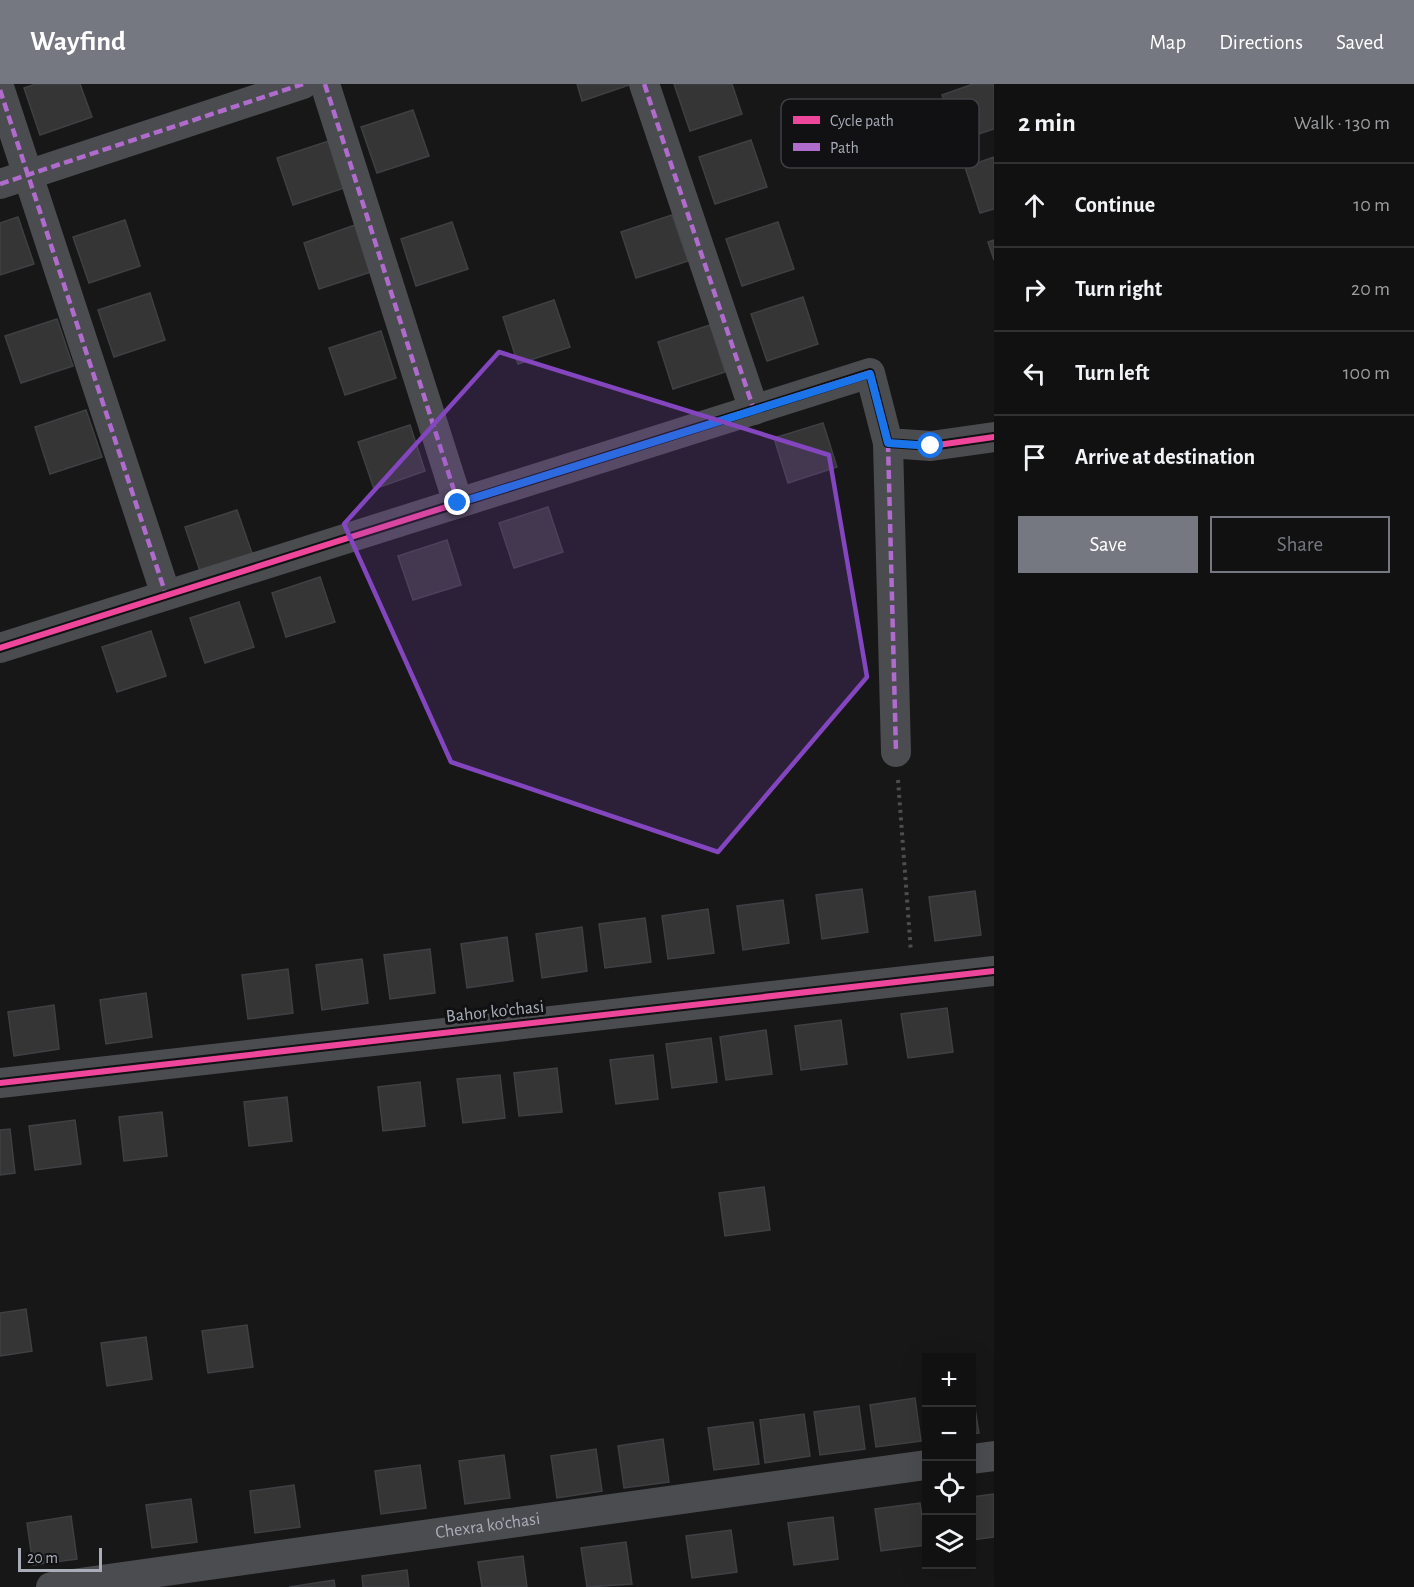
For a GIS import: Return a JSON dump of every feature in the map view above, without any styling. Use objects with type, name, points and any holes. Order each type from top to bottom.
[{"type":"street","points":[[0,184],[303,84]]},
{"type":"street","points":[[325,84],[458,503]]},
{"type":"street","points":[[644,84],[754,410]]},
{"type":"street","points":[[0,90],[30,174],[166,595]]},
{"type":"street","points":[[0,648],[870,374],[888,443],[896,752]]},
{"type":"street","points":[[888,443],[931,446],[994,436]]},
{"type":"street","name":"Bahor ko'chasi","points":[[0,1083],[994,971]]},
{"type":"street","points":[[976,1458],[994,1456]]},
{"type":"street","name":"Chexra ko'chasi","points":[[51,1587],[922,1466]]},
{"type":"path","points":[[896,752],[914,980]]},
{"type":"highlighted area","points":[[499,352],[829,455],[867,677],[718,852],[451,762],[344,524]]},
{"type":"building","points":[[36,84],[80,84],[92,117],[40,135],[24,88]]},
{"type":"building","points":[[577,84],[632,84],[582,101]]},
{"type":"building","points":[[674,84],[732,84],[742,114],[690,131]]},
{"type":"building","points":[[973,84],[994,84],[994,129],[979,134],[979,99],[943,99],[942,95]]},
{"type":"building","points":[[413,110],[429,156],[377,173],[361,127]]},
{"type":"building","points":[[751,140],[767,187],[715,204],[699,157]]},
{"type":"building","points":[[329,141],[344,188],[293,205],[277,158]]},
{"type":"building","points":[[994,157],[994,209],[980,213],[965,168],[979,168],[979,162]]},
{"type":"building","points":[[672,215],[688,261],[636,278],[621,232]]},
{"type":"building","points":[[18,217],[34,264],[0,275],[0,223]]},
{"type":"building","points":[[125,220],[140,266],[89,283],[73,237]]},
{"type":"building","points":[[452,222],[468,269],[416,286],[401,239]]},
{"type":"building","points":[[778,222],[794,269],[742,286],[726,239]]},
{"type":"building","points":[[355,225],[371,272],[319,289],[304,243]]},
{"type":"building","points":[[994,240],[994,260],[988,242]]},
{"type":"building","points":[[150,293],[165,340],[114,357],[98,310]]},
{"type":"building","points":[[803,297],[818,344],[767,361],[751,314]]},
{"type":"building","points":[[554,300],[570,347],[518,364],[503,317]]},
{"type":"building","points":[[57,319],[73,366],[21,383],[5,336]]},
{"type":"building","points":[[710,325],[725,372],[673,389],[658,342]]},
{"type":"building","points":[[381,331],[396,378],[345,395],[329,348]]},
{"type":"building","points":[[86,410],[102,457],[50,474],[35,427]]},
{"type":"building","points":[[823,423],[837,467],[788,483],[774,438]]},
{"type":"building","points":[[410,425],[425,471],[374,489],[358,442]]},
{"type":"building","points":[[548,507],[563,552],[514,568],[499,523]]},
{"type":"building","points":[[237,510],[253,556],[201,574],[185,527]]},
{"type":"building","points":[[447,540],[461,585],[413,600],[398,556]]},
{"type":"building","points":[[320,577],[335,622],[286,637],[272,593]]},
{"type":"building","points":[[239,602],[254,647],[205,663],[190,618]]},
{"type":"building","points":[[151,631],[166,676],[117,692],[102,647]]},
{"type":"building","points":[[862,889],[868,932],[822,939],[816,895]]},
{"type":"building","points":[[975,891],[981,935],[935,941],[929,897]]},
{"type":"building","points":[[783,900],[789,943],[743,950],[737,906]]},
{"type":"building","points":[[708,909],[714,953],[668,959],[662,916]]},
{"type":"building","points":[[645,918],[651,962],[605,968],[599,924]]},
{"type":"building","points":[[582,927],[587,971],[542,978],[536,934]]},
{"type":"building","points":[[507,937],[513,981],[467,988],[461,944]]},
{"type":"building","points":[[430,949],[435,993],[390,999],[384,955]]},
{"type":"building","points":[[362,959],[368,1003],[322,1010],[316,965]]},
{"type":"building","points":[[288,969],[293,1013],[248,1019],[242,975]]},
{"type":"building","points":[[146,993],[152,1037],[106,1044],[100,1000]]},
{"type":"building","points":[[54,1005],[59,1049],[14,1056],[8,1012]]},
{"type":"building","points":[[947,1008],[953,1052],[908,1058],[901,1014]]},
{"type":"building","points":[[841,1020],[847,1064],[801,1070],[795,1026]]},
{"type":"building","points":[[766,1030],[772,1074],[726,1080],[720,1037]]},
{"type":"building","points":[[711,1038],[717,1082],[672,1088],[666,1044]]},
{"type":"building","points":[[653,1055],[658,1099],[616,1104],[610,1060]]},
{"type":"building","points":[[557,1068],[562,1112],[519,1116],[514,1073]]},
{"type":"building","points":[[500,1075],[505,1118],[463,1123],[457,1079]]},
{"type":"building","points":[[420,1082],[425,1126],[383,1131],[378,1087]]},
{"type":"building","points":[[287,1097],[292,1141],[249,1146],[244,1102]]},
{"type":"building","points":[[162,1112],[167,1156],[124,1161],[119,1117]]},
{"type":"building","points":[[75,1120],[81,1164],[35,1170],[29,1126]]},
{"type":"building","points":[[10,1129],[15,1173],[0,1175],[0,1130]]},
{"type":"building","points":[[764,1187],[770,1230],[725,1236],[719,1193]]},
{"type":"building","points":[[26,1309],[32,1351],[0,1356],[0,1313]]},
{"type":"building","points":[[247,1325],[253,1367],[208,1373],[202,1331]]},
{"type":"building","points":[[146,1337],[152,1379],[107,1386],[101,1343]]},
{"type":"building","points":[[915,1398],[921,1441],[876,1447],[870,1405]]},
{"type":"building","points":[[859,1406],[865,1449],[820,1455],[814,1412]]},
{"type":"building","points":[[804,1414],[810,1456],[765,1463],[760,1420]]},
{"type":"building","points":[[976,1415],[979,1433],[976,1433]]},
{"type":"building","points":[[753,1422],[759,1464],[714,1470],[708,1428]]},
{"type":"building","points":[[663,1439],[669,1482],[624,1488],[618,1446]]},
{"type":"building","points":[[596,1449],[602,1491],[557,1498],[551,1456]]},
{"type":"building","points":[[504,1455],[510,1498],[465,1504],[459,1461]]},
{"type":"building","points":[[420,1465],[426,1508],[381,1514],[375,1471]]},
{"type":"building","points":[[294,1485],[300,1527],[255,1533],[250,1491]]},
{"type":"building","points":[[994,1494],[994,1537],[976,1539],[976,1496]]},
{"type":"building","points":[[191,1499],[197,1542],[152,1548],[146,1505]]},
{"type":"building","points":[[920,1503],[922,1546],[881,1551],[875,1509]]},
{"type":"building","points":[[71,1516],[77,1559],[33,1565],[27,1523]]},
{"type":"building","points":[[833,1517],[838,1559],[794,1565],[788,1523]]},
{"type":"building","points":[[731,1530],[737,1572],[692,1578],[686,1536]]},
{"type":"building","points":[[626,1542],[632,1584],[587,1587],[581,1548]]},
{"type":"building","points":[[523,1556],[527,1587],[482,1587],[478,1562]]},
{"type":"building","points":[[407,1570],[409,1587],[363,1587],[362,1576]]},
{"type":"building","points":[[334,1580],[335,1587],[289,1587]]},
{"type":"marked path","points":[[0,184],[303,84]]},
{"type":"marked path","points":[[325,84],[458,503]]},
{"type":"marked path","points":[[644,84],[754,410]]},
{"type":"marked path","points":[[0,90],[166,595]]},
{"type":"marked path","points":[[888,443],[896,752]]},
{"type":"cycle path","points":[[0,648],[870,373],[888,443],[931,446],[994,437]]},
{"type":"cycle path","points":[[0,1083],[994,971]]},
{"type":"route","points":[[458,503],[870,374],[888,443],[931,446]]}]
